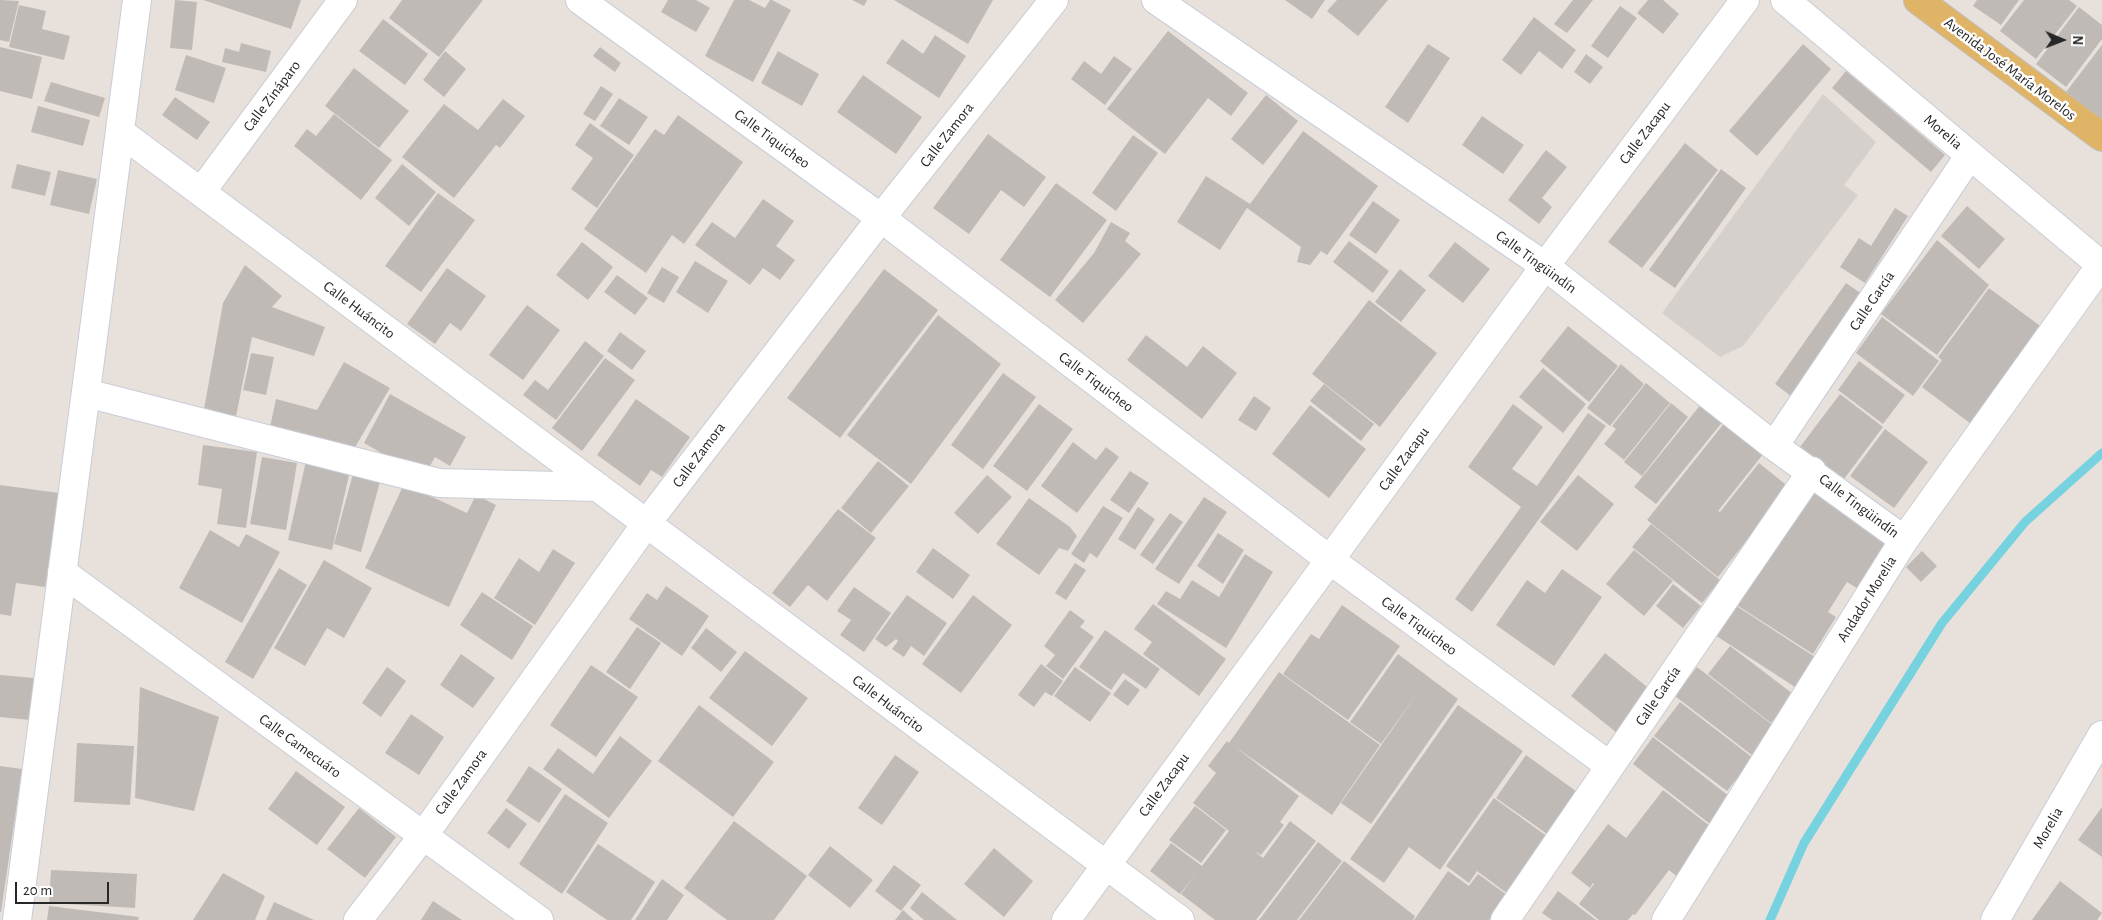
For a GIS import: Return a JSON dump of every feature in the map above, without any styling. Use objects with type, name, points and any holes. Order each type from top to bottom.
[{"type":"main road","name":"Avenida José María Morelos","points":[[1918,0],[2102,137]]},
{"type":"street","points":[[17,920],[137,0]]},
{"type":"street","name":"Calle Zináparo","points":[[201,192],[343,0]]},
{"type":"street","name":"Calle Tiquicheo","points":[[580,0],[881,218],[1330,560],[1610,766]]},
{"type":"street","name":"Calle Zamora","points":[[358,920],[423,836],[646,524],[881,218],[1054,0]]},
{"type":"street","name":"Calle Tingüindín","points":[[1156,0],[1545,266],[1774,446],[1904,540]]},
{"type":"street","name":"Calle Zacapu","points":[[1066,920],[1545,266],[1745,0]]},
{"type":"street","name":"Morelia","points":[[1785,0],[2100,265]]},
{"type":"street","name":"Calle Huáncito","points":[[120,132],[1180,920]]},
{"type":"street","name":"Calle García","points":[[1774,446],[1970,155]]},
{"type":"street","name":"Andador Morelia","points":[[1666,920],[1904,540],[2100,265]]},
{"type":"street","points":[[86,393],[438,483],[598,488]]},
{"type":"street","name":"Calle García","points":[[1505,920],[1812,472]]},
{"type":"street","name":"Calle Camecuáro","points":[[62,572],[539,920]]},
{"type":"street","name":"Morelia","points":[[1995,920],[2102,735]]},
{"type":"shaded area","points":[[1823,94],[1876,142],[1844,185],[1858,195],[1743,346],[1720,357],[1662,313]]},
{"type":"building","points":[[0,0],[19,1],[9,42],[0,40]]},
{"type":"building","points":[[175,0],[197,2],[192,50],[170,48]]},
{"type":"building","points":[[203,0],[301,0],[291,29]]},
{"type":"building","points":[[402,0],[483,0],[439,57],[389,18]]},
{"type":"building","points":[[668,0],[696,0],[710,8],[696,32],[661,12]]},
{"type":"building","points":[[734,0],[749,0],[765,8],[770,0],[772,0],[791,10],[753,82],[705,56]]},
{"type":"building","points":[[852,0],[867,0],[864,6]]},
{"type":"building","points":[[894,0],[993,0],[968,44]]},
{"type":"building","points":[[1285,0],[1325,0],[1312,19]]},
{"type":"building","points":[[1337,0],[1388,0],[1358,36],[1327,11]]},
{"type":"building","points":[[1573,0],[1593,0],[1567,33],[1554,24]]},
{"type":"building","points":[[1648,0],[1663,0],[1679,14],[1663,34],[1637,13]]},
{"type":"building","points":[[1977,0],[2019,0],[2001,25],[1973,6]]},
{"type":"building","points":[[2024,0],[2069,0],[2077,6],[2036,59],[2000,31]]},
{"type":"building","points":[[19,5],[46,11],[42,29],[70,36],[64,60],[9,47]]},
{"type":"building","points":[[1620,6],[1637,18],[1608,58],[1591,46]]},
{"type":"building","points":[[2079,7],[2102,25],[2102,39],[2066,87],[2036,64]]},
{"type":"building","points":[[1534,17],[1576,50],[1562,69],[1539,51],[1521,75],[1502,60]]},
{"type":"building","points":[[383,19],[428,54],[405,85],[359,51]]},
{"type":"building","points":[[1168,31],[1248,93],[1231,116],[1208,98],[1165,154],[1107,109]]},
{"type":"building","points":[[935,35],[966,56],[939,98],[886,63],[902,39],[923,54]]},
{"type":"building","points":[[241,43],[271,51],[266,72],[222,62],[225,48],[239,52]]},
{"type":"building","points":[[1428,44],[1450,58],[1408,123],[1385,107]]},
{"type":"building","points":[[1803,44],[1831,69],[1757,156],[1729,131]]},
{"type":"building","points":[[2102,45],[2102,119],[2066,92]]},
{"type":"building","points":[[0,47],[42,57],[32,99],[0,91]]},
{"type":"building","points":[[600,47],[621,63],[615,72],[593,56]]},
{"type":"building","points":[[445,51],[466,69],[444,97],[423,80]]},
{"type":"building","points":[[778,51],[819,74],[802,106],[761,83]]},
{"type":"building","points":[[1586,54],[1603,67],[1590,84],[1574,72]]},
{"type":"building","points":[[186,55],[226,68],[214,103],[175,90]]},
{"type":"building","points":[[1114,56],[1132,69],[1105,105],[1071,79],[1084,61],[1101,74]]},
{"type":"building","points":[[354,68],[409,111],[379,148],[325,106]]},
{"type":"building","points":[[1846,71],[1945,155],[1931,172],[1832,88]]},
{"type":"building","points":[[863,75],[922,117],[896,154],[837,112]]},
{"type":"building","points":[[51,82],[105,98],[99,117],[44,101]]},
{"type":"building","points":[[601,86],[613,94],[595,121],[583,114]]},
{"type":"building","points":[[1266,95],[1298,121],[1263,165],[1231,139]]},
{"type":"building","points":[[175,97],[210,122],[197,140],[162,115]]},
{"type":"building","points":[[619,98],[648,117],[629,145],[600,126]]},
{"type":"building","points":[[503,99],[525,116],[500,148],[496,145],[454,198],[402,157],[444,104],[478,130]]},
{"type":"building","points":[[38,106],[90,120],[83,146],[31,132]]},
{"type":"building","points":[[334,114],[392,160],[361,200],[294,146],[307,129],[316,136]]},
{"type":"building","points":[[678,115],[743,162],[684,244],[672,235],[646,273],[584,229],[655,129],[664,135]]},
{"type":"building","points":[[1482,116],[1524,145],[1503,174],[1462,145]]},
{"type":"building","points":[[590,123],[634,155],[597,208],[571,189],[593,158],[575,145]]},
{"type":"building","points":[[1303,131],[1378,186],[1327,255],[1321,251],[1310,265],[1297,262],[1301,247],[1247,208],[1220,250],[1177,222],[1206,176],[1250,204]]},
{"type":"building","points":[[988,134],[1046,177],[1024,207],[1001,190],[969,234],[933,208]]},
{"type":"building","points":[[1133,135],[1158,153],[1116,211],[1092,193]]},
{"type":"building","points":[[1685,143],[1718,170],[1642,268],[1608,242]]},
{"type":"building","points":[[1546,150],[1567,167],[1542,198],[1552,207],[1539,224],[1508,200]]},
{"type":"building","points":[[17,164],[51,172],[45,196],[11,188]]},
{"type":"building","points":[[402,164],[436,192],[409,226],[375,198]]},
{"type":"building","points":[[1721,169],[1746,188],[1675,288],[1649,270]]},
{"type":"building","points":[[58,170],[97,179],[89,214],[50,205]]},
{"type":"building","points":[[1056,183],[1107,220],[1050,297],[1000,260]]},
{"type":"building","points":[[438,193],[475,220],[421,292],[385,266]]},
{"type":"building","points":[[763,199],[794,221],[776,246],[795,260],[780,280],[763,268],[750,285],[695,245],[712,222],[735,238]]},
{"type":"building","points":[[1373,201],[1400,220],[1376,254],[1349,235]]},
{"type":"building","points":[[1967,206],[2005,239],[1979,269],[1941,236]]},
{"type":"building","points":[[1895,208],[1908,216],[1865,283],[1840,267],[1859,238],[1871,246]]},
{"type":"building","points":[[1111,222],[1130,233],[1125,241],[1141,254],[1083,323],[1055,300],[1094,253]]},
{"type":"building","points":[[1937,240],[1989,285],[1937,355],[1881,314]]},
{"type":"building","points":[[1349,241],[1389,271],[1373,293],[1333,262]]},
{"type":"building","points":[[582,242],[613,267],[588,300],[556,275]]},
{"type":"building","points":[[1455,242],[1490,269],[1463,303],[1428,276]]},
{"type":"building","points":[[695,261],[728,281],[708,313],[676,292]]},
{"type":"building","points":[[245,265],[282,296],[272,307],[325,327],[314,356],[252,337],[236,416],[204,409],[223,303]]},
{"type":"building","points":[[662,267],[679,277],[664,303],[647,293]]},
{"type":"building","points":[[447,268],[486,296],[461,331],[450,323],[435,344],[407,324]]},
{"type":"building","points":[[884,269],[938,310],[840,438],[787,398]]},
{"type":"building","points":[[1400,269],[1426,290],[1401,322],[1375,302]]},
{"type":"building","points":[[617,275],[648,298],[635,315],[604,292]]},
{"type":"building","points":[[1846,283],[1862,294],[1791,396],[1775,384]]},
{"type":"building","points":[[1989,288],[2047,331],[1975,427],[1922,387],[1942,360],[1938,357]]},
{"type":"building","points":[[1369,300],[1437,353],[1380,427],[1312,374]]},
{"type":"building","points":[[527,305],[560,330],[523,380],[489,355]]},
{"type":"building","points":[[938,315],[1001,364],[911,484],[847,435]]},
{"type":"building","points":[[1882,317],[1939,361],[1913,396],[1856,353]]},
{"type":"building","points":[[1568,326],[1618,366],[1589,402],[1540,361]]},
{"type":"building","points":[[620,332],[646,351],[632,370],[607,351]]},
{"type":"building","points":[[1146,335],[1187,367],[1203,346],[1237,373],[1202,419],[1127,360]]},
{"type":"building","points":[[585,341],[604,356],[556,420],[523,395],[535,380],[548,390]]},
{"type":"building","points":[[251,353],[274,357],[266,395],[243,390]]},
{"type":"building","points":[[605,358],[635,380],[582,451],[552,428]]},
{"type":"building","points":[[1859,361],[1905,395],[1883,424],[1838,390]]},
{"type":"building","points":[[344,362],[390,388],[351,454],[269,432],[276,399],[317,410]]},
{"type":"building","points":[[1621,364],[1644,384],[1610,426],[1587,408]]},
{"type":"building","points":[[1543,368],[1586,404],[1563,433],[1519,397]]},
{"type":"building","points":[[1003,373],[1036,397],[983,469],[951,445]]},
{"type":"building","points":[[1646,383],[1670,403],[1624,460],[1604,444],[1616,429],[1612,426]]},
{"type":"building","points":[[1324,384],[1374,424],[1361,441],[1310,401]]},
{"type":"building","points":[[390,394],[466,437],[450,466],[435,457],[424,477],[364,443]]},
{"type":"building","points":[[1840,394],[1883,427],[1844,479],[1800,447]]},
{"type":"building","points":[[1254,396],[1271,408],[1256,431],[1238,420]]},
{"type":"building","points":[[636,399],[690,437],[662,477],[651,470],[640,486],[597,455]]},
{"type":"building","points":[[1671,403],[1688,417],[1642,476],[1624,462]]},
{"type":"building","points":[[1702,403],[1724,420],[1656,504],[1634,487]]},
{"type":"building","points":[[1039,404],[1073,429],[1027,491],[993,466]]},
{"type":"building","points":[[1513,404],[1543,427],[1512,469],[1537,486],[1588,413],[1606,426],[1472,612],[1455,599],[1521,507],[1468,467]]},
{"type":"building","points":[[1310,405],[1366,449],[1329,498],[1272,454]]},
{"type":"building","points":[[1726,421],[1764,453],[1718,511],[1720,512],[1759,463],[1795,492],[1756,541],[1750,536],[1718,577],[1647,520]]},
{"type":"building","points":[[1885,429],[1928,462],[1894,508],[1850,476]]},
{"type":"building","points":[[1073,442],[1096,460],[1106,447],[1119,457],[1077,513],[1041,486]]},
{"type":"building","points":[[203,445],[257,452],[246,528],[217,524],[222,489],[198,485]]},
{"type":"building","points":[[262,457],[297,463],[286,530],[250,524]]},
{"type":"building","points":[[306,461],[350,471],[332,550],[288,540]]},
{"type":"building","points":[[878,461],[909,486],[871,533],[841,508]]},
{"type":"building","points":[[354,470],[381,478],[361,552],[334,544]]},
{"type":"building","points":[[1130,471],[1149,483],[1129,513],[1110,500]]},
{"type":"building","points":[[987,475],[1012,497],[978,534],[954,513]]},
{"type":"building","points":[[1578,475],[1614,504],[1577,551],[1540,522]]},
{"type":"building","points":[[404,484],[467,513],[476,495],[496,505],[449,607],[365,568]]},
{"type":"building","points":[[0,485],[59,493],[45,587],[16,583],[11,616],[0,614]]},
{"type":"building","points":[[1809,489],[1890,542],[1860,590],[1847,582],[1828,612],[1836,617],[1813,654],[1735,604]]},
{"type":"building","points":[[1204,497],[1227,512],[1179,584],[1155,569]]},
{"type":"building","points":[[1029,498],[1070,527],[1077,536],[1068,551],[1059,548],[1039,575],[996,544]]},
{"type":"building","points":[[1103,506],[1123,518],[1097,558],[1090,553],[1084,563],[1071,554]]},
{"type":"building","points":[[1138,507],[1155,519],[1135,550],[1118,539]]},
{"type":"building","points":[[838,509],[876,538],[827,601],[808,585],[790,607],[772,593]]},
{"type":"building","points":[[1170,513],[1183,522],[1153,564],[1140,555]]},
{"type":"building","points":[[1651,524],[1720,580],[1702,603],[1632,547]]},
{"type":"building","points":[[210,530],[239,547],[246,534],[280,552],[242,623],[179,588]]},
{"type":"building","points":[[1218,533],[1244,550],[1223,584],[1197,566]]},
{"type":"building","points":[[933,548],[970,575],[953,599],[916,572]]},
{"type":"building","points":[[553,549],[575,563],[535,625],[494,598],[519,558],[539,572]]},
{"type":"building","points":[[1634,550],[1673,581],[1644,616],[1606,584]]},
{"type":"building","points":[[1922,551],[1937,566],[1921,582],[1906,567]]},
{"type":"building","points":[[1245,554],[1273,572],[1226,648],[1157,604],[1166,591],[1180,599],[1192,580],[1219,597]]},
{"type":"building","points":[[324,560],[372,588],[344,638],[327,628],[305,666],[274,648]]},
{"type":"building","points":[[1075,563],[1086,570],[1066,600],[1055,593]]},
{"type":"building","points":[[279,568],[307,585],[253,679],[225,662]]},
{"type":"building","points":[[1562,569],[1602,597],[1554,666],[1496,625],[1527,580],[1545,593]]},
{"type":"building","points":[[1673,584],[1701,606],[1683,628],[1656,606]]},
{"type":"building","points":[[666,586],[709,616],[682,656],[629,619],[647,593],[657,600]]},
{"type":"building","points":[[854,587],[891,613],[864,652],[840,635],[851,620],[837,611]]},
{"type":"building","points":[[482,592],[533,626],[512,660],[460,625]]},
{"type":"building","points":[[907,595],[947,623],[924,656],[911,646],[904,657],[892,649],[898,641],[896,639],[886,647],[875,639]]},
{"type":"building","points":[[973,595],[1012,625],[961,693],[922,664]]},
{"type":"building","points":[[1153,604],[1226,659],[1199,696],[1143,654],[1152,642],[1134,629]]},
{"type":"building","points":[[1342,605],[1400,646],[1348,720],[1283,674],[1311,634],[1319,639]]},
{"type":"building","points":[[1735,605],[1818,659],[1798,689],[1715,635]]},
{"type":"building","points":[[1070,610],[1085,621],[1080,627],[1094,637],[1063,679],[1046,666],[1055,655],[1044,646]]},
{"type":"building","points":[[637,627],[661,643],[630,689],[606,672]]},
{"type":"building","points":[[706,628],[737,652],[721,672],[691,648]]},
{"type":"building","points":[[1105,630],[1160,669],[1146,689],[1123,673],[1111,690],[1079,667]]},
{"type":"building","points":[[1730,646],[1793,694],[1771,723],[1708,674]]},
{"type":"building","points":[[745,651],[808,698],[772,746],[709,698]]},
{"type":"building","points":[[1605,653],[1651,690],[1617,733],[1571,696]]},
{"type":"building","points":[[461,654],[495,678],[473,708],[440,685]]},
{"type":"building","points":[[1398,654],[1458,699],[1371,824],[1341,803],[1419,691],[1381,744],[1350,722]]},
{"type":"building","points":[[1041,664],[1063,681],[1052,696],[1045,692],[1034,707],[1018,695]]},
{"type":"building","points":[[591,665],[638,697],[596,757],[550,725]]},
{"type":"building","points":[[387,667],[406,681],[381,717],[362,703]]},
{"type":"building","points":[[1075,667],[1111,693],[1090,722],[1054,696]]},
{"type":"building","points":[[1697,667],[1779,730],[1757,759],[1675,696]]},
{"type":"building","points":[[1279,672],[1380,745],[1332,815],[1234,746],[1299,796],[1280,822],[1284,825],[1261,855],[1254,851],[1263,858],[1290,821],[1316,841],[1256,920],[1215,920],[1181,894],[1196,874],[1180,894],[1150,871],[1171,843],[1202,866],[1229,831],[1193,803],[1216,773],[1208,766],[1227,741],[1229,743]]},
{"type":"building","points":[[0,675],[34,678],[30,720],[0,717]]},
{"type":"building","points":[[1125,679],[1140,690],[1128,706],[1113,695]]},
{"type":"building","points":[[140,687],[219,717],[194,811],[135,798]]},
{"type":"building","points":[[1680,702],[1753,758],[1727,791],[1654,736]]},
{"type":"building","points":[[699,705],[774,762],[733,817],[658,761]]},
{"type":"building","points":[[1458,705],[1523,751],[1440,870],[1409,847],[1384,883],[1350,859]]},
{"type":"building","points":[[411,714],[444,737],[419,775],[385,753]]},
{"type":"building","points":[[620,736],[652,761],[609,818],[543,769],[558,748],[593,774]]},
{"type":"building","points":[[1653,737],[1734,800],[1714,827],[1633,764]]},
{"type":"building","points":[[77,743],[134,746],[130,805],[74,802]]},
{"type":"building","points":[[895,755],[919,772],[882,825],[858,808]]},
{"type":"building","points":[[1526,755],[1580,794],[1550,836],[1496,798]]},
{"type":"building","points":[[0,766],[22,769],[1,912],[0,912]]},
{"type":"building","points":[[529,766],[562,789],[539,823],[506,801]]},
{"type":"building","points":[[296,771],[345,807],[317,845],[268,809]]},
{"type":"building","points":[[1663,790],[1715,830],[1679,878],[1669,870],[1635,915],[1633,914],[1628,920],[1599,920],[1579,904],[1594,884],[1590,888],[1571,873],[1608,824],[1626,838]]},
{"type":"building","points":[[565,794],[608,823],[562,894],[519,864]]},
{"type":"building","points":[[1494,798],[1548,837],[1508,894],[1477,871],[1469,883],[1446,866]]},
{"type":"building","points":[[1195,806],[1226,830],[1201,863],[1169,840]]},
{"type":"building","points":[[2102,807],[2102,857],[2078,840]]},
{"type":"building","points":[[359,808],[396,837],[365,878],[327,849]]},
{"type":"building","points":[[506,808],[527,824],[509,849],[487,833]]},
{"type":"building","points":[[734,821],[807,876],[774,920],[727,920],[684,888]]},
{"type":"building","points":[[1318,842],[1342,861],[1297,920],[1259,920]]},
{"type":"building","points":[[598,844],[655,882],[631,920],[607,920],[566,892]]},
{"type":"building","points":[[830,846],[873,880],[850,908],[808,875]]},
{"type":"building","points":[[994,848],[1033,881],[1004,917],[964,884]]},
{"type":"building","points":[[1344,861],[1415,916],[1413,920],[1299,920]]},
{"type":"building","points":[[894,865],[921,885],[901,911],[875,891]]},
{"type":"building","points":[[51,870],[137,874],[135,908],[49,903]]},
{"type":"building","points":[[1448,871],[1469,886],[1478,874],[1507,895],[1489,920],[1414,920]]},
{"type":"building","points":[[223,873],[265,896],[255,920],[193,920]]},
{"type":"building","points":[[662,879],[684,895],[667,920],[635,920]]},
{"type":"building","points":[[2060,881],[2102,913],[2097,920],[2032,920]]},
{"type":"building","points":[[1558,891],[1596,920],[1552,920],[1542,913]]},
{"type":"building","points":[[922,892],[957,920],[924,920],[910,908]]},
{"type":"building","points":[[433,901],[462,920],[421,920]]},
{"type":"building","points":[[274,902],[314,920],[266,920]]},
{"type":"building","points":[[49,906],[139,917],[138,920],[47,920]]},
{"type":"building","points":[[903,910],[914,920],[895,920]]},
{"type":"waterway","points":[[1770,920],[1804,843],[1942,623],[2025,522],[2102,453]]}]
